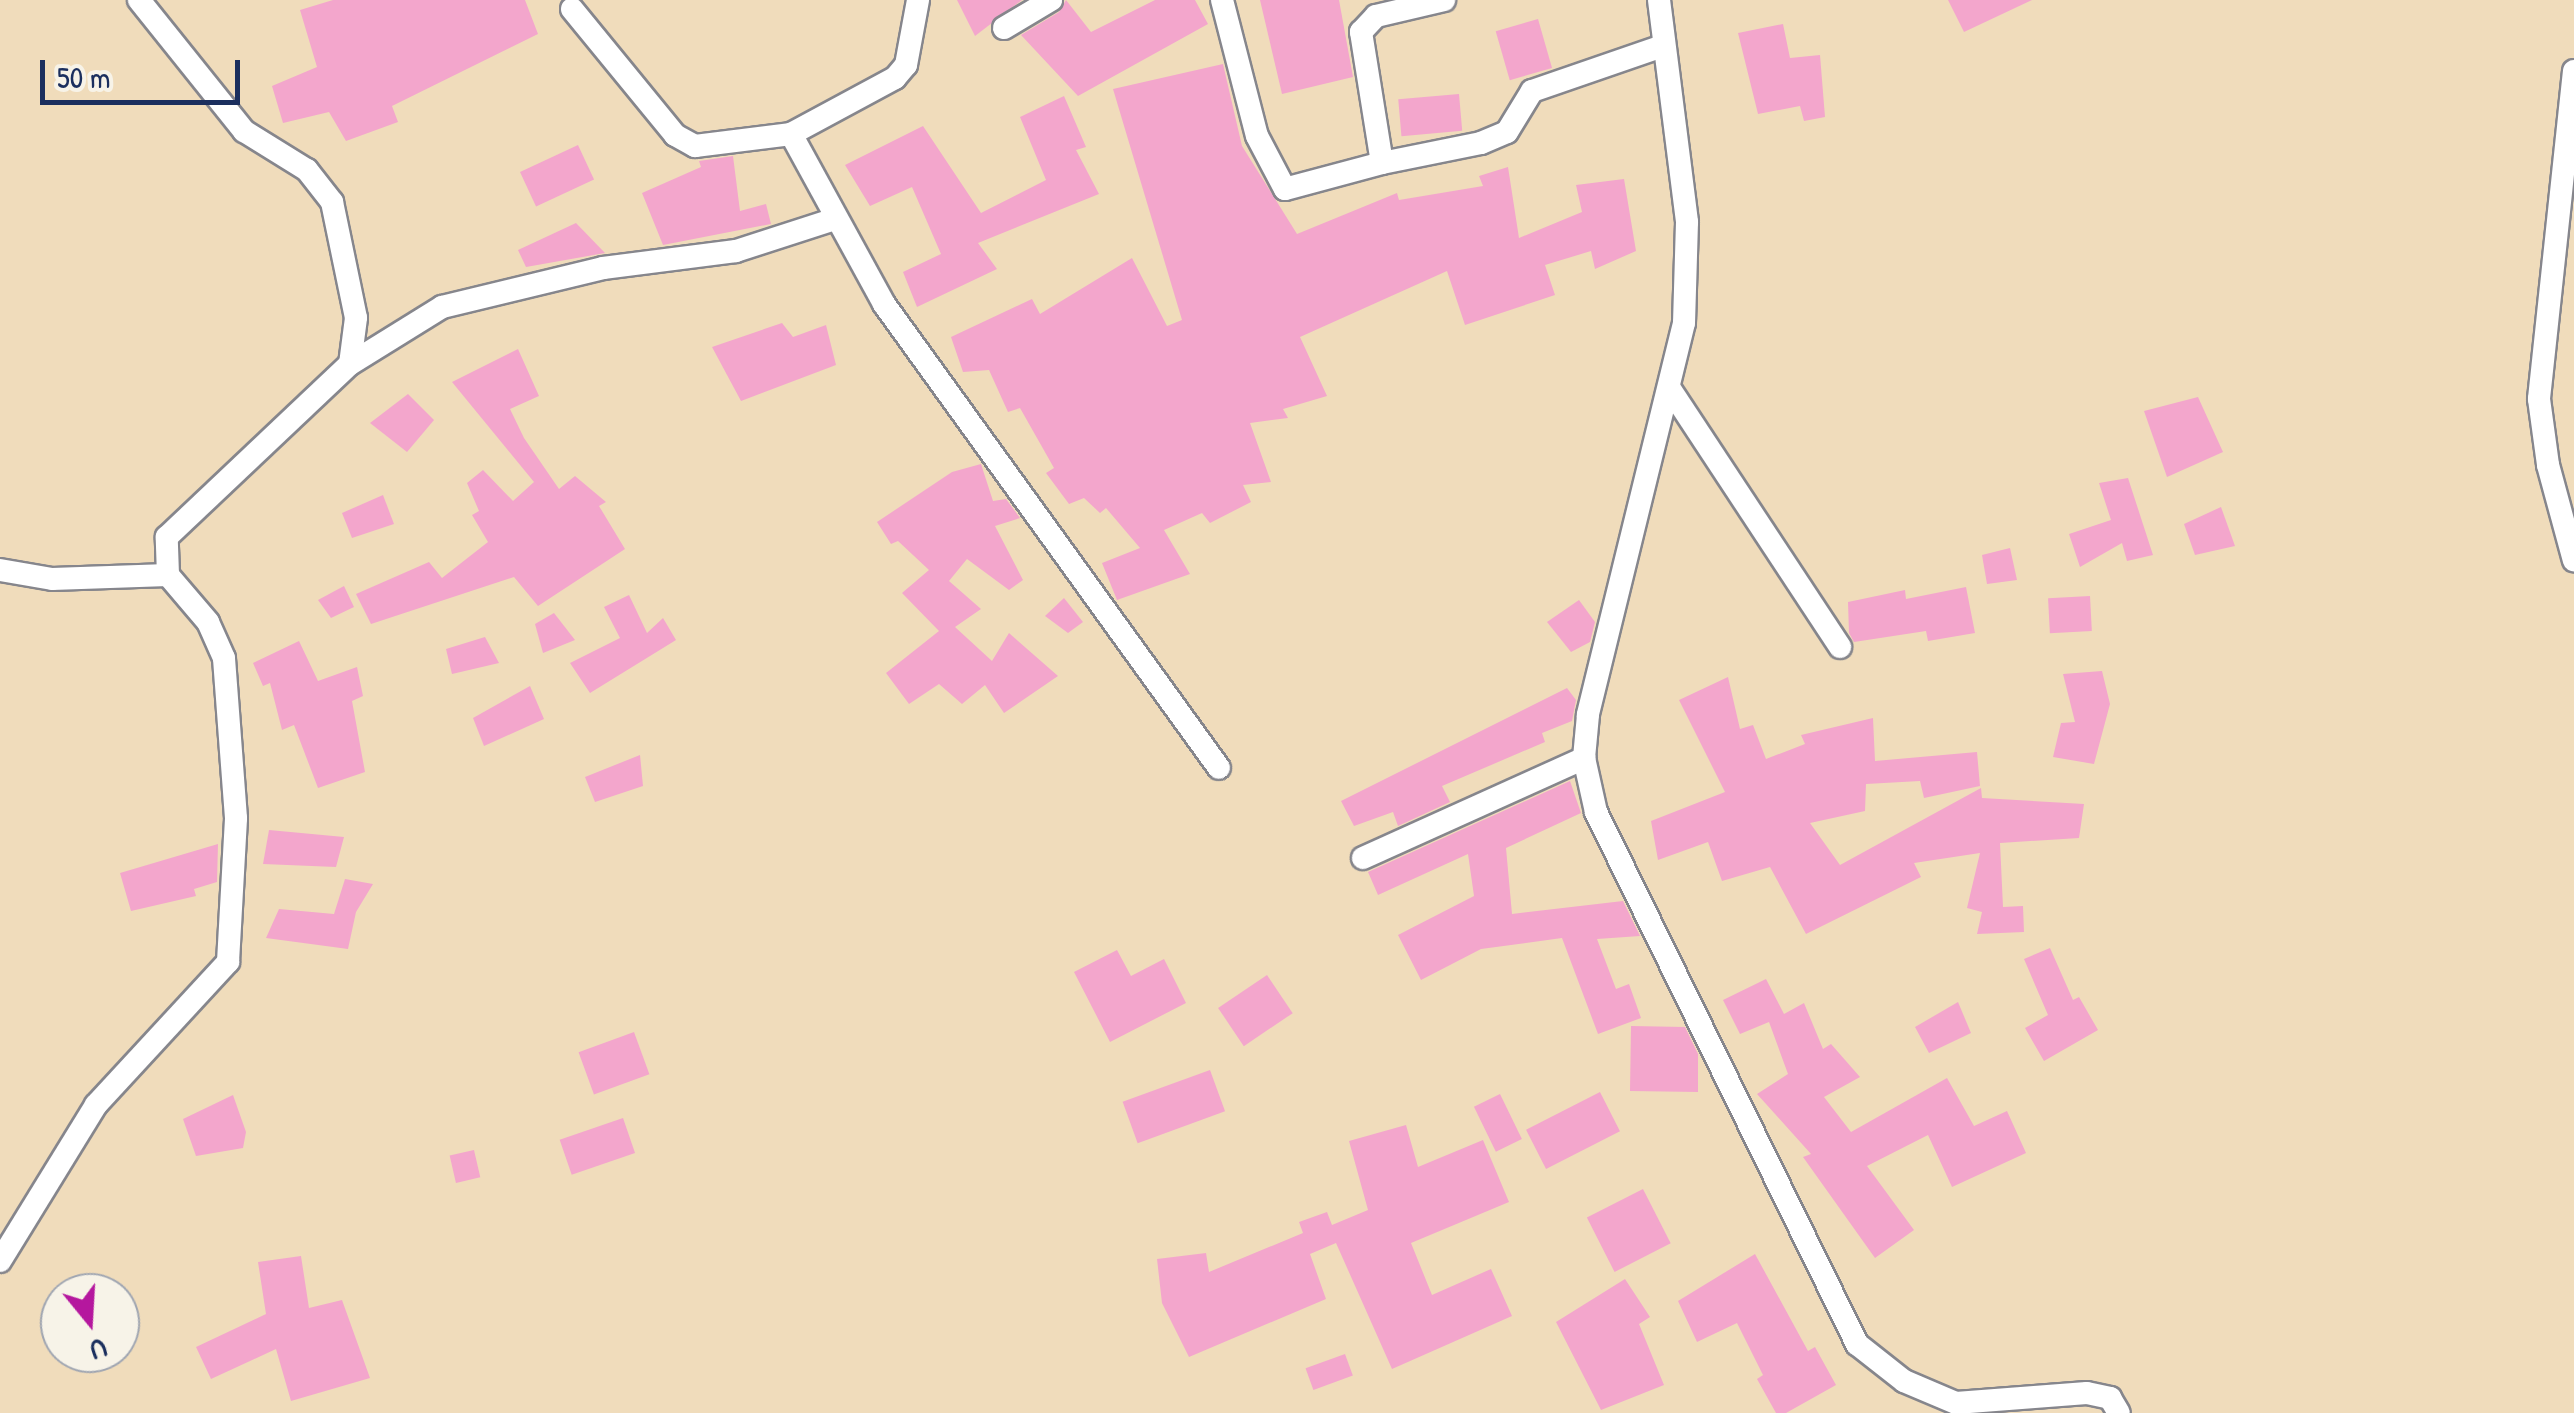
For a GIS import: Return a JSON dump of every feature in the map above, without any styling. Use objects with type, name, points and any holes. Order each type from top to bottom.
[{"type":"street","points":[[139,0],[244,131],[308,170],[332,202],[356,318],[350,364]]},
{"type":"street","points":[[572,9],[688,146],[790,134],[902,72],[918,0]]},
{"type":"street","points":[[1004,28],[1051,0]]},
{"type":"street","points":[[1222,0],[1257,136],[1279,185],[1295,188],[1382,163],[1481,144],[1507,132],[1532,91],[1663,46]]},
{"type":"street","points":[[1382,163],[1361,32],[1376,16],[1444,0]]},
{"type":"street","points":[[1659,0],[1687,222],[1684,322],[1670,389],[1599,653],[1584,758],[1596,812],[1857,1344],[1904,1381],[1956,1404],[2087,1393],[2110,1398],[2119,1413]]},
{"type":"street","points":[[2574,71],[2539,399],[2548,464],[2574,562]]},
{"type":"street","points":[[790,134],[884,304],[1219,768]]},
{"type":"street","points":[[0,1260],[96,1105],[228,962],[236,818],[224,658],[208,622],[168,575],[167,537],[350,364],[442,307],[603,268],[736,251],[835,218]]},
{"type":"street","points":[[1670,389],[1840,648]]},
{"type":"street","points":[[0,570],[52,579],[168,575]]},
{"type":"street","points":[[1363,858],[1584,758]]},
{"type":"building","points":[[333,0],[525,0],[538,34],[392,106],[398,122],[346,141],[329,112],[283,123],[272,86],[317,67],[300,10]]},
{"type":"building","points":[[957,0],[1022,0],[975,36]]},
{"type":"building","points":[[1066,0],[1091,32],[1155,0],[1195,0],[1208,24],[1078,96],[1021,35],[1059,12]]},
{"type":"building","points":[[1260,0],[1339,0],[1353,77],[1282,94]]},
{"type":"building","points":[[1948,0],[2032,0],[1964,32]]},
{"type":"building","points":[[1538,19],[1552,68],[1510,80],[1496,31]]},
{"type":"building","points":[[1783,24],[1790,58],[1820,55],[1825,117],[1804,121],[1800,106],[1758,114],[1738,33]]},
{"type":"building","points":[[1223,64],[1242,146],[1297,234],[1397,193],[1399,200],[1483,186],[1479,176],[1508,167],[1519,238],[1582,212],[1576,185],[1624,179],[1636,251],[1595,269],[1591,251],[1545,265],[1555,295],[1465,325],[1447,271],[1300,337],[1327,396],[1283,409],[1288,418],[1250,423],[1271,482],[1243,485],[1251,502],[1210,523],[1202,513],[1164,530],[1190,574],[1117,600],[1102,563],[1140,548],[1106,508],[1100,513],[1084,498],[1069,504],[1046,473],[1054,468],[1020,408],[1008,412],[989,370],[963,372],[951,337],[1032,299],[1040,314],[1132,258],[1167,326],[1182,320],[1113,89]]},
{"type":"building","points":[[1459,94],[1462,131],[1401,136],[1398,99]]},
{"type":"building","points":[[1064,96],[1086,147],[1076,150],[1099,194],[978,243],[997,269],[917,307],[903,272],[941,254],[912,187],[870,206],[845,165],[923,126],[981,213],[1046,180],[1020,117]]},
{"type":"building","points":[[578,145],[594,179],[536,206],[520,172]]},
{"type":"building","points":[[733,156],[740,211],[766,204],[771,224],[663,245],[642,193],[701,167],[699,161]]},
{"type":"building","points":[[576,223],[605,253],[526,267],[518,250]]},
{"type":"building","points":[[782,323],[793,337],[826,325],[836,365],[741,401],[712,347]]},
{"type":"building","points":[[518,349],[539,396],[510,409],[524,438],[559,489],[575,476],[606,502],[599,506],[625,549],[538,606],[514,577],[371,624],[356,594],[429,562],[442,578],[488,542],[472,515],[479,511],[467,483],[483,470],[513,501],[534,482],[452,382]]},
{"type":"building","points":[[408,394],[434,420],[407,452],[370,423]]},
{"type":"building","points":[[2198,397],[2223,452],[2167,477],[2144,411]]},
{"type":"building","points":[[981,464],[993,501],[1006,499],[1020,518],[995,526],[1023,580],[1009,590],[967,559],[949,581],[981,609],[955,627],[992,661],[1009,633],[1058,676],[1004,713],[985,685],[962,704],[939,684],[909,704],[886,673],[939,631],[902,593],[929,570],[898,541],[891,544],[877,522],[952,472]]},
{"type":"building","points":[[2128,478],[2153,555],[2127,561],[2122,543],[2080,567],[2069,534],[2111,520],[2099,483]]},
{"type":"building","points":[[383,495],[394,524],[352,538],[342,513]]},
{"type":"building","points":[[2221,507],[2235,546],[2195,555],[2184,524]]},
{"type":"building","points":[[2010,548],[2017,580],[1987,584],[1982,555]]},
{"type":"building","points":[[344,586],[354,607],[331,618],[318,600]]},
{"type":"building","points":[[1966,587],[1975,633],[1928,641],[1926,631],[1854,642],[1849,633],[1848,602],[1905,590],[1906,599]]},
{"type":"building","points":[[629,595],[647,633],[663,618],[676,640],[590,693],[570,663],[620,638],[604,607]]},
{"type":"building","points":[[2090,596],[2092,631],[2050,633],[2048,598]]},
{"type":"building","points":[[1064,598],[1083,622],[1068,633],[1045,616]]},
{"type":"building","points":[[1579,600],[1595,622],[1590,642],[1571,652],[1547,622]]},
{"type":"building","points":[[554,613],[575,640],[543,653],[535,624]]},
{"type":"building","points":[[485,637],[499,663],[452,674],[446,649]]},
{"type":"building","points":[[299,641],[318,681],[357,667],[363,696],[352,701],[365,772],[318,788],[294,725],[282,730],[270,683],[263,686],[253,663]]},
{"type":"building","points":[[2102,671],[2110,704],[2094,764],[2053,757],[2061,723],[2075,722],[2063,674]]},
{"type":"building","points":[[1728,677],[1740,729],[1753,725],[1766,759],[1805,744],[1801,735],[1873,718],[1875,761],[1977,752],[1980,786],[1924,798],[1920,781],[1866,784],[1865,811],[1810,823],[1840,865],[1981,788],[1982,798],[2084,804],[2079,838],[2000,843],[2003,907],[2023,906],[2024,932],[1977,934],[1982,912],[1967,908],[1980,853],[1914,863],[1921,877],[1806,934],[1770,867],[1722,881],[1708,842],[1658,860],[1651,821],[1725,792],[1679,700]]},
{"type":"building","points":[[530,686],[544,719],[484,746],[473,718]]},
{"type":"building","points":[[1567,688],[1576,700],[1572,721],[1542,733],[1545,742],[1442,786],[1450,802],[1398,826],[1393,812],[1354,826],[1341,801]]},
{"type":"building","points":[[640,755],[643,786],[595,802],[585,777]]},
{"type":"building","points":[[1570,781],[1581,813],[1506,848],[1512,914],[1623,901],[1640,936],[1597,939],[1616,989],[1629,984],[1641,1018],[1598,1034],[1562,938],[1481,949],[1421,980],[1398,935],[1474,896],[1468,854],[1378,895],[1368,872]]},
{"type":"building","points":[[269,830],[344,837],[336,867],[263,864]]},
{"type":"building","points":[[218,844],[217,882],[194,889],[196,896],[131,911],[120,873]]},
{"type":"building","points":[[345,879],[373,884],[356,912],[348,949],[266,938],[279,909],[334,914]]},
{"type":"building","points":[[2050,948],[2073,1000],[2079,997],[2098,1030],[2044,1061],[2025,1028],[2048,1015],[2024,959]]},
{"type":"building","points":[[1117,950],[1131,976],[1164,959],[1186,1003],[1110,1042],[1074,972]]},
{"type":"building","points":[[1267,975],[1293,1013],[1244,1046],[1218,1008]]},
{"type":"building","points":[[1766,979],[1784,1014],[1804,1003],[1823,1049],[1831,1044],[1860,1077],[1824,1097],[1851,1132],[1947,1078],[1974,1126],[2007,1111],[2026,1153],[1952,1187],[1928,1135],[1867,1166],[1914,1230],[1875,1258],[1803,1157],[1811,1154],[1757,1094],[1788,1074],[1769,1022],[1740,1034],[1723,1000]]},
{"type":"building","points":[[1958,1002],[1971,1033],[1929,1053],[1915,1027]]},
{"type":"building","points":[[1631,1026],[1685,1027],[1698,1054],[1698,1092],[1630,1091]]},
{"type":"building","points":[[634,1032],[649,1074],[594,1094],[579,1052]]},
{"type":"building","points":[[1210,1070],[1225,1111],[1138,1143],[1123,1102]]},
{"type":"building","points":[[1600,1092],[1620,1131],[1546,1169],[1526,1130]]},
{"type":"building","points":[[1500,1094],[1522,1139],[1496,1152],[1474,1107]]},
{"type":"building","points":[[233,1095],[246,1132],[243,1148],[196,1156],[183,1119]]},
{"type":"building","points":[[623,1118],[635,1153],[572,1175],[560,1140]]},
{"type":"building","points":[[1406,1125],[1418,1167],[1483,1140],[1509,1202],[1411,1243],[1432,1295],[1491,1269],[1512,1316],[1392,1369],[1336,1243],[1310,1254],[1326,1299],[1189,1357],[1162,1303],[1157,1259],[1206,1253],[1209,1272],[1303,1233],[1299,1222],[1327,1212],[1332,1225],[1368,1210],[1349,1141]]},
{"type":"building","points":[[474,1150],[480,1177],[456,1183],[450,1156]]},
{"type":"building","points":[[1643,1189],[1671,1243],[1615,1272],[1587,1218]]},
{"type":"building","points":[[1755,1254],[1808,1351],[1815,1347],[1836,1385],[1786,1413],[1776,1413],[1757,1379],[1763,1375],[1737,1323],[1697,1342],[1678,1301]]},
{"type":"building","points":[[301,1256],[309,1308],[342,1300],[370,1378],[291,1401],[276,1349],[211,1379],[196,1347],[266,1314],[258,1262]]},
{"type":"building","points":[[1625,1279],[1650,1317],[1639,1324],[1664,1385],[1601,1410],[1556,1322]]},
{"type":"building","points":[[1345,1354],[1353,1376],[1313,1390],[1306,1368]]}]
